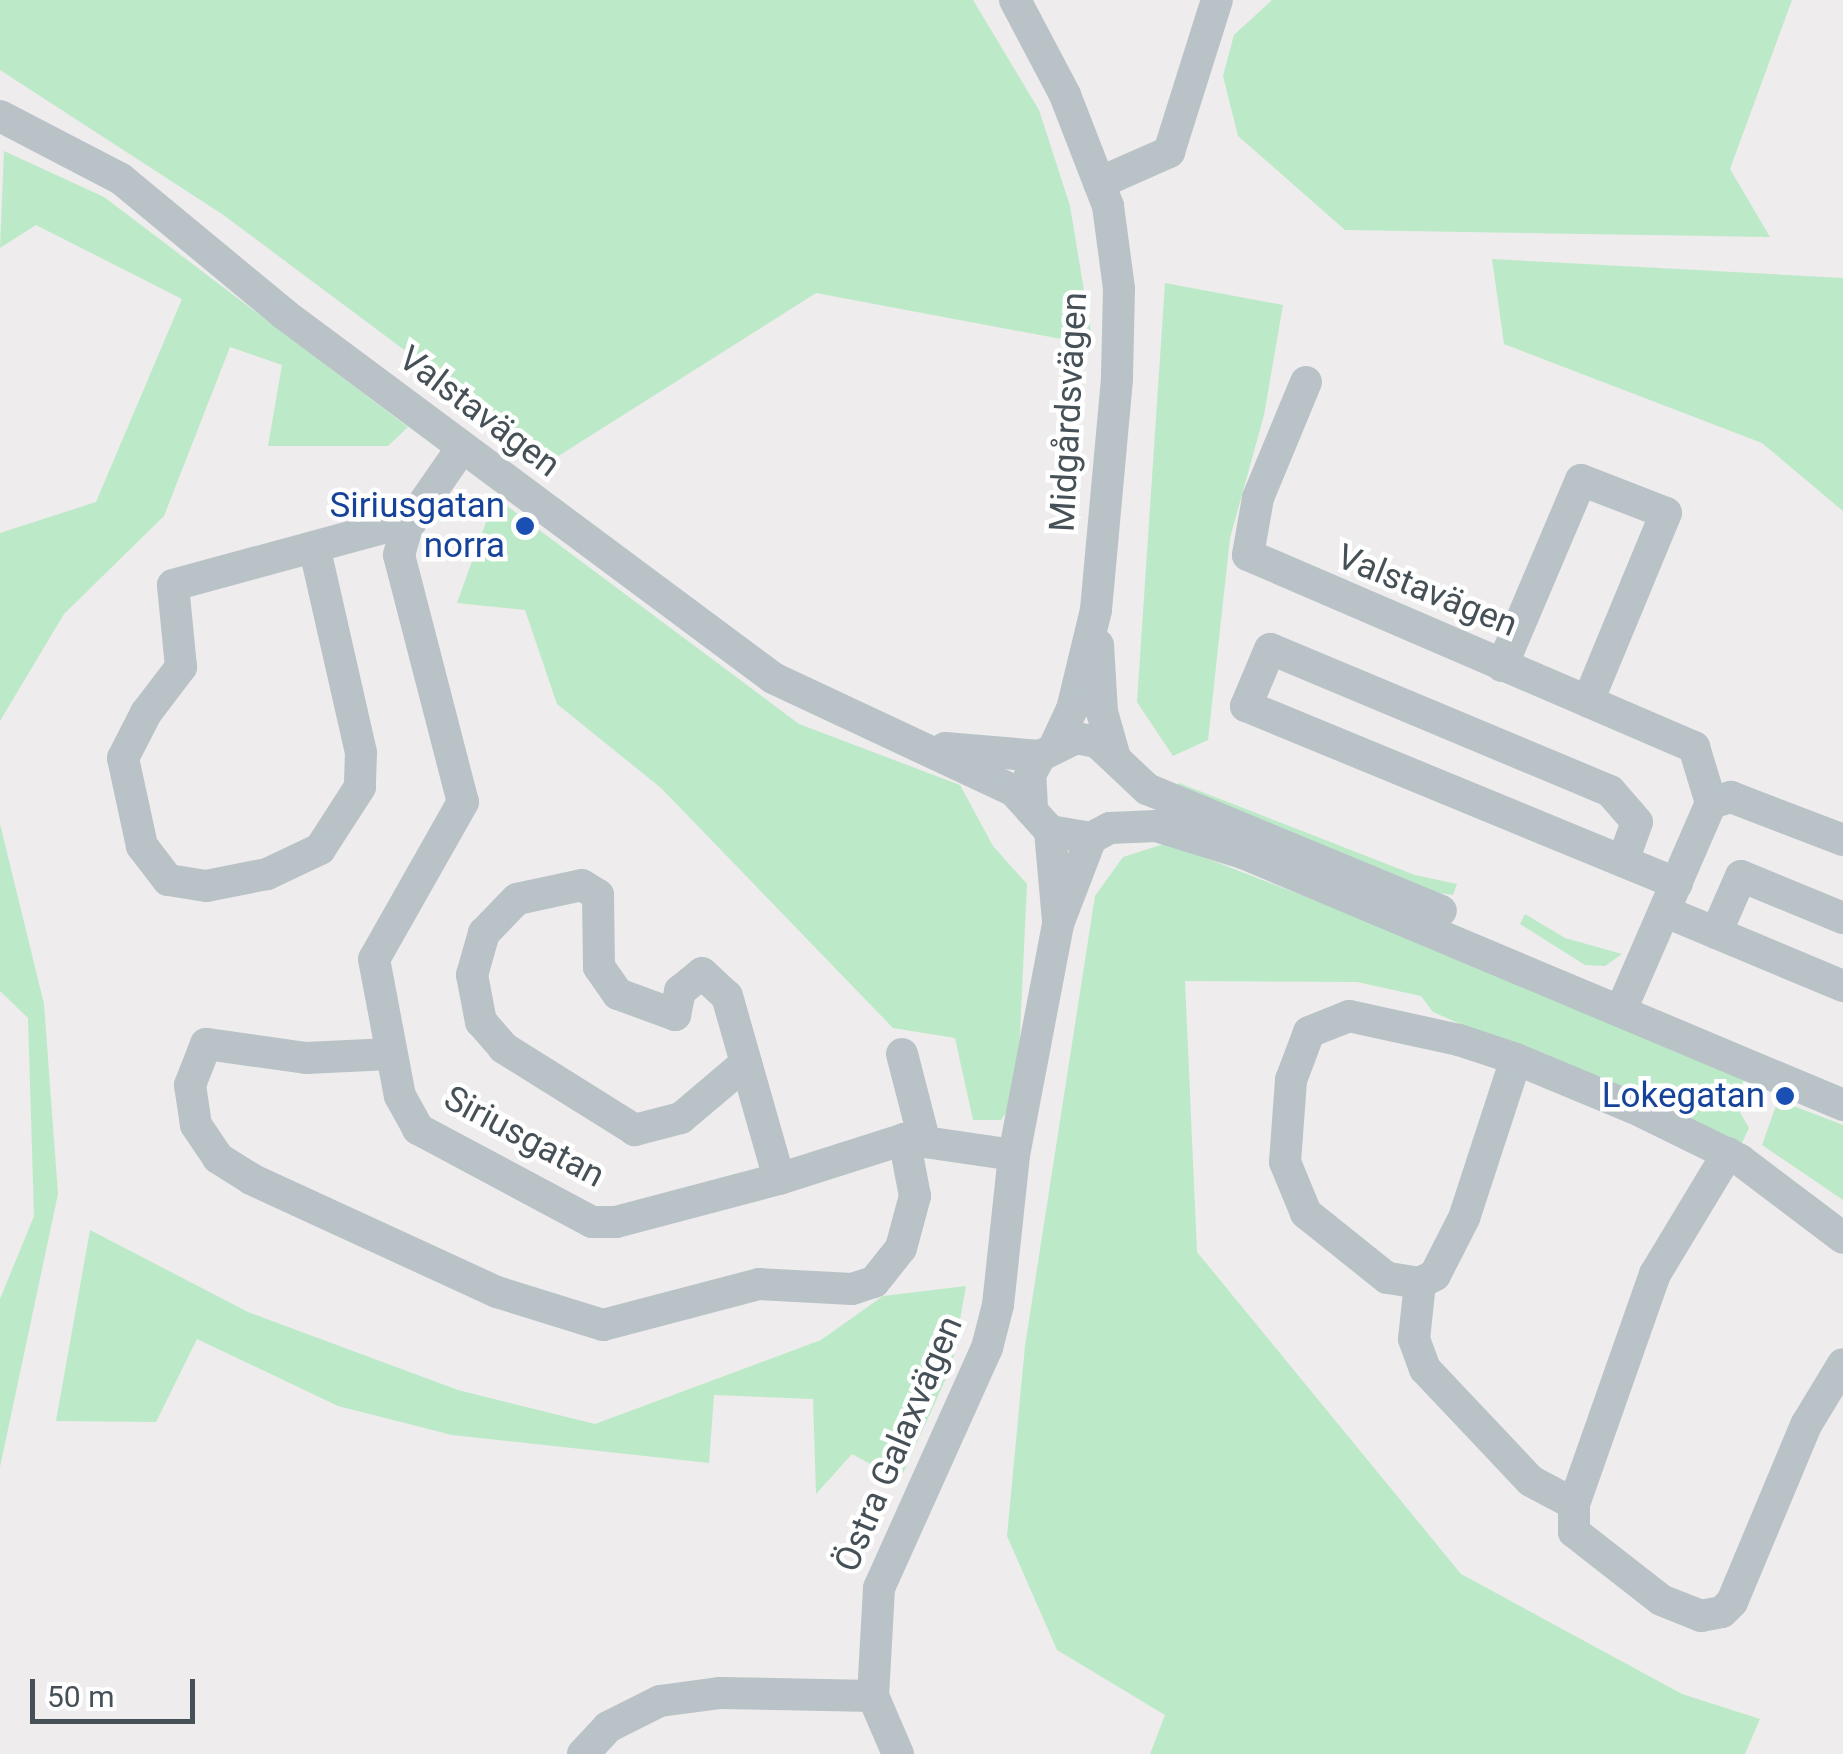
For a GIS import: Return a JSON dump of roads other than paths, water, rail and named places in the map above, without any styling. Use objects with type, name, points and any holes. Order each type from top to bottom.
[{"type":"street","name":"Midgårdsvägen","points":[[1015,0],[1065,96],[1099,183],[1118,288],[1118,379],[1096,610],[1072,708],[1048,750]]},
{"type":"street","points":[[1099,183],[1169,152],[1217,0]]},
{"type":"street","name":"Valstavägen","points":[[0,116],[121,180],[461,449],[773,678],[926,746],[1014,791],[1041,819],[1100,833],[1156,826],[1243,852],[1843,1082]]},
{"type":"street","name":"Valstavägen","points":[[1306,382],[1258,498],[1248,556],[1694,747],[1711,802]]},
{"type":"street","name":"Siriusgatan","points":[[461,449],[412,520],[400,555],[404,583],[463,802],[374,959],[390,1054],[407,1115],[418,1129],[574,1216],[616,1222],[914,1139],[1014,1154]]},
{"type":"street","points":[[1502,666],[1581,480],[1666,513],[1588,701]]},
{"type":"street","points":[[315,550],[361,753],[360,788],[320,849],[252,877],[206,886],[168,880],[142,846],[124,758],[146,713],[181,667],[174,585],[315,550],[412,520]]},
{"type":"street","name":"Midgårdsvägen","points":[[1096,610],[1102,712],[1120,762]]},
{"type":"street","points":[[1623,861],[1637,822],[1610,791],[1270,649],[1246,706],[1623,861],[1716,932],[1843,986]]},
{"type":"street","name":"Valstavägen","points":[[926,746],[1048,750],[1087,740],[1120,762],[1147,788],[1625,1001],[1843,1105]]},
{"type":"street","points":[[1041,819],[1030,775],[1048,750]]},
{"type":"street","points":[[1100,833],[1123,812],[1120,762]]},
{"type":"street","points":[[1625,1001],[1711,802],[1730,797],[1843,840]]},
{"type":"street","name":"Östra Galaxvägen","points":[[1041,819],[1058,924]]},
{"type":"street","name":"Östra Galaxvägen","points":[[898,1754],[873,1696],[879,1588],[892,1548],[972,1387],[998,1305],[1014,1154],[1058,924],[1100,833]]},
{"type":"street","points":[[1716,932],[1740,876],[1843,918]]},
{"type":"street","points":[[746,1062],[681,1118],[635,1130],[504,1048],[481,1022],[472,975],[484,933],[516,899],[582,885],[598,895],[599,967],[618,994],[675,1015],[680,991],[702,973],[727,996],[746,1062],[779,1179]]},
{"type":"street","points":[[1420,1283],[1376,1273],[1306,1213],[1293,1190],[1284,1127],[1299,1048],[1324,1022],[1349,1016],[1405,1023],[1516,1059],[1728,1154],[1805,1204],[1843,1238]]},
{"type":"street","points":[[390,1054],[306,1058],[206,1044],[190,1085],[196,1126],[218,1158],[251,1178],[497,1292],[603,1326],[758,1284],[852,1289],[874,1282],[901,1248],[915,1196],[914,1139],[902,1054]]},
{"type":"street","points":[[1516,1059],[1449,1256],[1420,1283],[1414,1339],[1425,1369],[1531,1481],[1574,1504]]},
{"type":"street","points":[[1728,1154],[1655,1274],[1574,1504],[1574,1532],[1613,1568],[1684,1612],[1722,1612],[1732,1602],[1806,1424],[1843,1364]]},
{"type":"street","points":[[583,1754],[608,1727],[660,1701],[720,1693],[873,1696]]},
{"type":"place","name":"Siriusgatan norra","points":[[525,526]]},
{"type":"place","name":"Lokegatan","points":[[1785,1096]]}]
